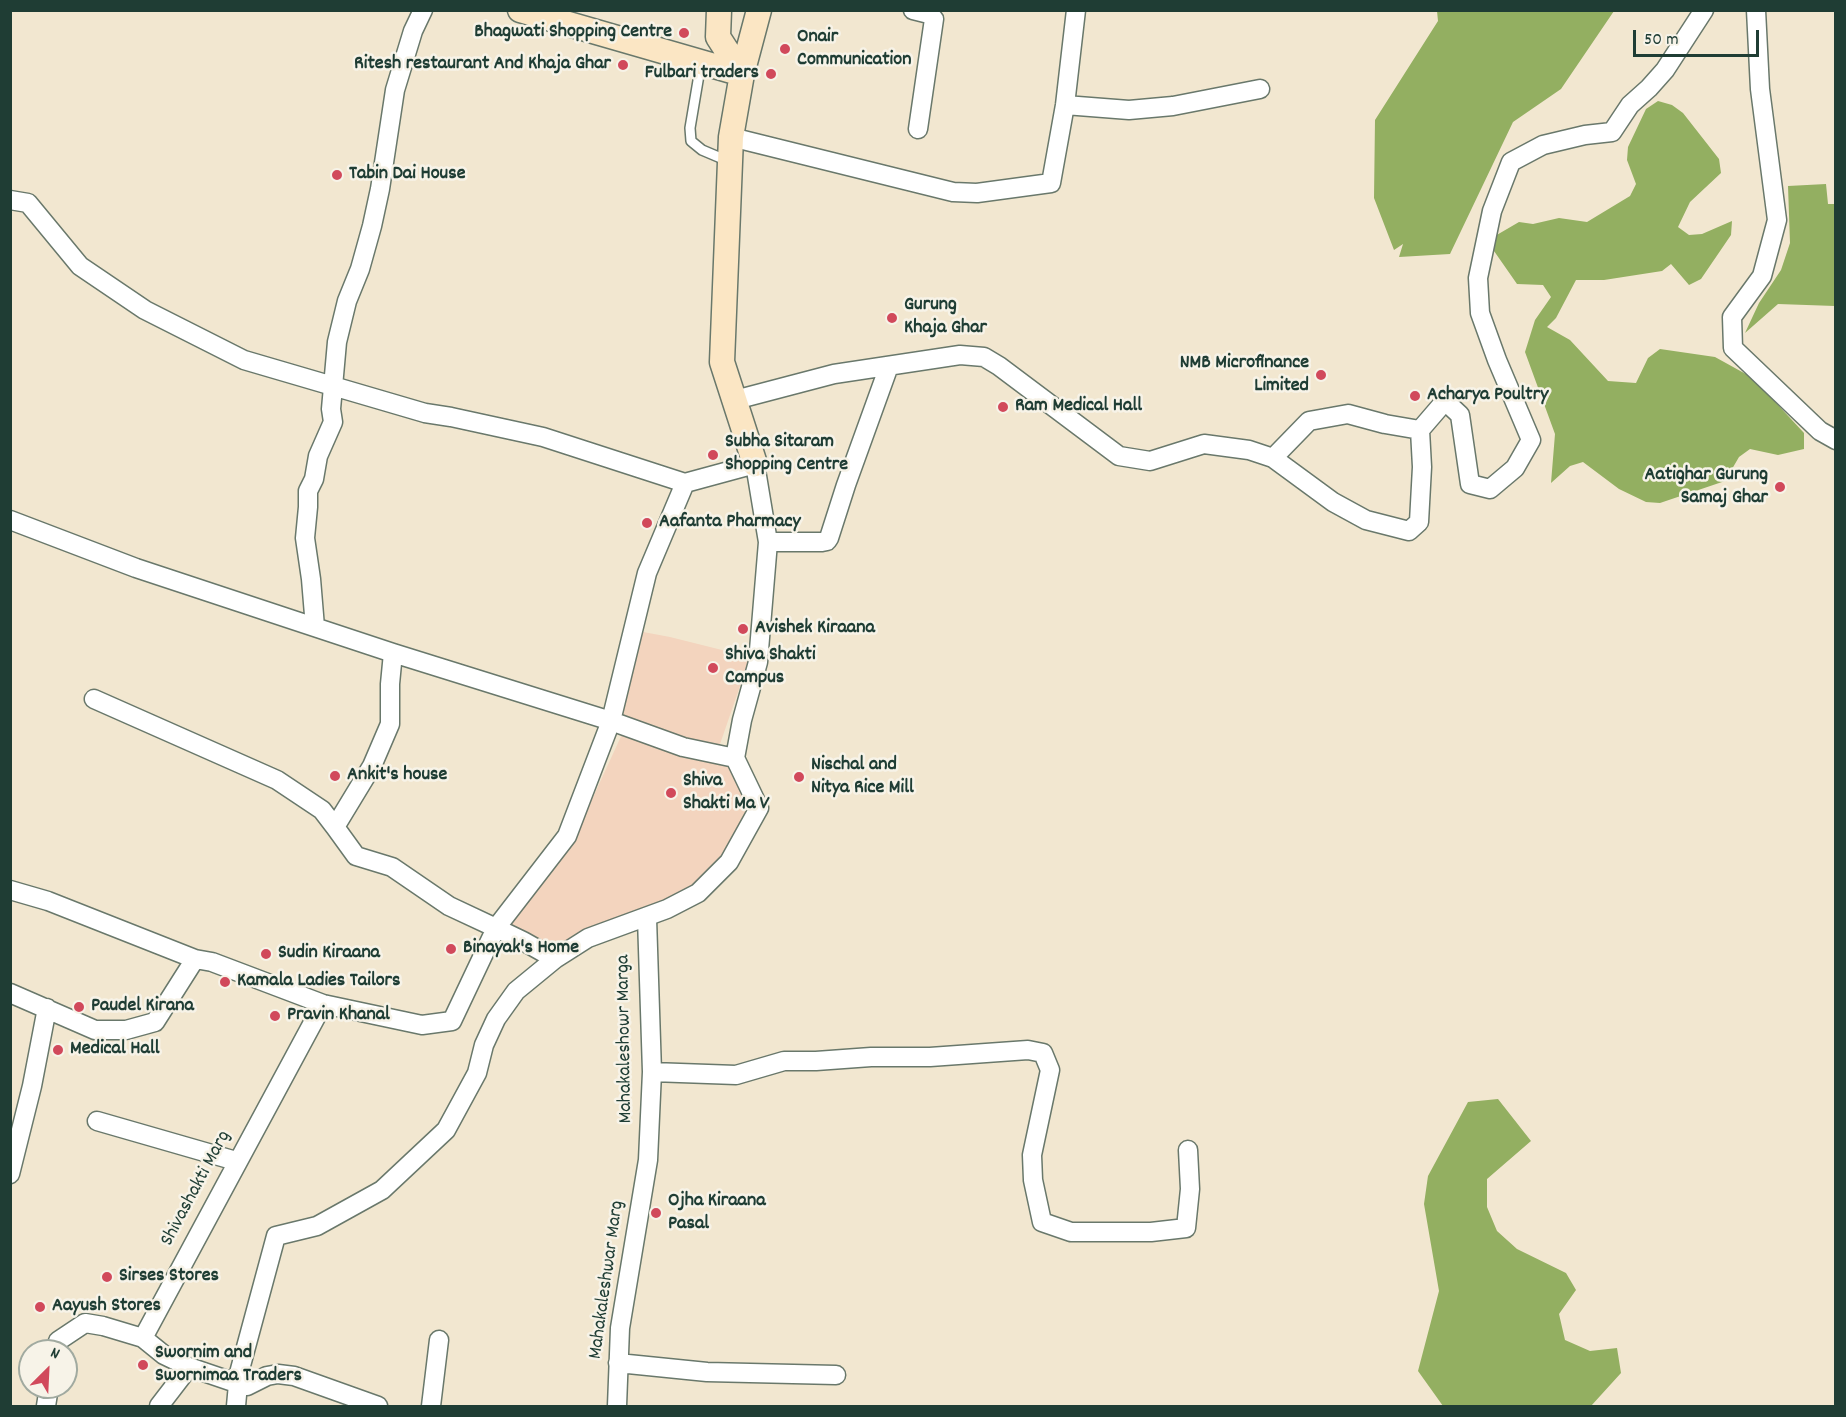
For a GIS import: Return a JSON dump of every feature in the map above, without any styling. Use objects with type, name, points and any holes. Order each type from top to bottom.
[{"type":"main road","points":[[520,10],[742,74]]},
{"type":"main road","points":[[719,10],[718,37],[742,74]]},
{"type":"main road","points":[[755,464],[722,362],[731,137],[742,74],[759,10]]},
{"type":"street","points":[[315,627],[311,579],[304,538],[308,491],[315,479],[318,456],[333,422],[331,409],[337,342],[347,301],[360,268],[372,226],[395,90],[413,31],[423,10]]},
{"type":"street","points":[[913,10],[928,14],[934,19],[918,129]]},
{"type":"street","points":[[731,137],[953,192],[977,194],[1051,183],[1065,105],[1076,10]]},
{"type":"street","points":[[735,400],[834,374],[960,355],[984,357],[1119,456],[1150,461],[1204,444],[1249,450],[1273,458],[1333,502],[1366,520],[1409,531],[1419,522],[1422,467],[1420,430],[1445,401],[1460,415],[1470,483],[1490,489],[1515,468],[1531,440],[1480,313],[1478,278],[1492,211],[1511,162],[1543,145],[1585,135],[1612,132],[1630,105],[1665,70],[1704,10]]},
{"type":"street","points":[[1756,10],[1760,89],[1778,220],[1762,276],[1732,317],[1732,348],[1820,431],[1836,440]]},
{"type":"street","points":[[1065,105],[1129,110],[1173,106],[1260,89]]},
{"type":"street","points":[[10,200],[28,203],[80,266],[145,310],[244,360],[425,413],[543,437],[685,483],[755,464],[768,542],[758,662],[742,720],[735,758],[759,808],[729,862],[698,893],[647,918],[588,938],[555,959],[516,991],[496,1019],[484,1045],[477,1073],[446,1130],[382,1190],[317,1226],[276,1236],[239,1373],[236,1407]]},
{"type":"street","points":[[768,542],[827,541],[889,366]]},
{"type":"street","points":[[1273,458],[1309,421],[1348,414],[1384,424],[1420,430]]},
{"type":"street","points":[[10,890],[48,901],[195,959],[212,962],[323,1004],[422,1025],[452,1021],[496,928],[567,836],[611,721],[647,573],[685,483]]},
{"type":"street","points":[[10,520],[136,568],[393,653],[611,721],[683,747],[735,758]]},
{"type":"street","points":[[335,827],[372,766],[390,724],[393,653]]},
{"type":"street","points":[[94,699],[277,780],[322,810],[356,856],[392,867],[448,906],[555,959]]},
{"type":"street","name":"Mahakaleshowr Marga","points":[[647,918],[652,1072],[648,1160]]},
{"type":"street","points":[[10,993],[95,1030],[126,1030],[154,1022],[195,959]]},
{"type":"street","name":"Shivashakti Marg","points":[[143,1338],[236,1161],[323,1004]]},
{"type":"street","points":[[10,1174],[32,1086],[47,1008]]},
{"type":"street","points":[[652,1072],[736,1075],[784,1061],[930,1057],[1028,1050],[1043,1053],[1050,1070],[1032,1155],[1033,1180],[1042,1222],[1071,1232],[1151,1232],[1185,1228],[1190,1189],[1188,1150]]},
{"type":"street","points":[[98,1121],[236,1161]]},
{"type":"street","name":"Mahakaleshwar Marg","points":[[617,1407],[620,1328],[648,1160]]},
{"type":"street","points":[[61,1339],[85,1323],[103,1326],[143,1338],[164,1355],[189,1367],[238,1384],[248,1386],[267,1376],[278,1374],[294,1376],[378,1407]]},
{"type":"street","points":[[430,1407],[439,1340]]},
{"type":"street","points":[[618,1363],[707,1372],[836,1375]]},
{"type":"street","points":[[159,1407],[189,1367]]},
{"type":"lane","points":[[701,63],[690,128],[691,141],[715,157],[730,162]]},
{"type":"shaded area","name":"Shiva Shakti Ma V","points":[[638,631],[750,657],[718,750],[755,802],[715,875],[665,904],[553,949],[510,924],[559,863],[584,817],[623,732],[624,708]]},
{"type":"green space","points":[[1437,11],[1614,11],[1561,89],[1513,122],[1450,254],[1399,257],[1403,244],[1394,250],[1374,198],[1375,120],[1438,21]]},
{"type":"green space","points":[[1658,101],[1672,105],[1683,113],[1719,159],[1721,173],[1690,202],[1678,227],[1689,235],[1702,234],[1732,221],[1731,235],[1701,279],[1689,285],[1671,264],[1662,271],[1604,280],[1576,280],[1556,318],[1547,327],[1570,340],[1608,381],[1636,383],[1648,358],[1660,349],[1715,357],[1753,378],[1804,433],[1804,449],[1778,455],[1750,449],[1739,457],[1725,481],[1660,503],[1646,502],[1619,489],[1583,462],[1570,466],[1551,483],[1555,434],[1525,352],[1535,320],[1551,297],[1543,285],[1517,284],[1494,251],[1495,236],[1519,222],[1533,224],[1559,218],[1587,222],[1630,196],[1636,184],[1627,160],[1628,147],[1646,109]]},
{"type":"green space","points":[[1826,184],[1828,204],[1835,204],[1835,306],[1778,304],[1745,333],[1759,303],[1781,270],[1790,243],[1788,186]]},
{"type":"green space","points":[[1498,1099],[1531,1141],[1487,1179],[1487,1207],[1497,1231],[1517,1249],[1566,1273],[1576,1290],[1559,1314],[1565,1340],[1590,1351],[1617,1348],[1621,1373],[1591,1406],[1443,1406],[1418,1371],[1439,1291],[1424,1204],[1428,1176],[1468,1102]]},
{"type":"place","name":"Bhagwati Shopping Centre","points":[[684,33]]},
{"type":"place","name":"Onair Communication","points":[[785,49]]},
{"type":"place","name":"Ritesh restaurant And Khaja Ghar","points":[[623,65]]},
{"type":"place","name":"Fulbari traders","points":[[771,74]]},
{"type":"place","name":"Tabin Dai House","points":[[337,175]]},
{"type":"place","name":"Gurung Khaja Ghar","points":[[892,318]]},
{"type":"place","name":"NMB Microfinance Limited","points":[[1321,375]]},
{"type":"place","name":"Acharya Poultry","points":[[1415,396]]},
{"type":"place","name":"Ram Medical Hall","points":[[1003,407]]},
{"type":"place","name":"Subha Sitaram Shopping Centre","points":[[713,455]]},
{"type":"place","name":"Aatighar Gurung Samaj Ghar","points":[[1780,487]]},
{"type":"place","name":"Aafanta Pharmacy","points":[[647,523]]},
{"type":"place","name":"Avishek Kiraana","points":[[743,629]]},
{"type":"place","name":"Shiva Shakti Campus","points":[[713,668]]},
{"type":"place","name":"Ankit's house","points":[[335,776]]},
{"type":"place","name":"Nischal and Nitya Rice Mill","points":[[799,777]]},
{"type":"place","name":"Shiva Shakti Ma V","points":[[671,793]]},
{"type":"place","name":"Binayak's Home","points":[[451,949]]},
{"type":"place","name":"Sudin Kiraana","points":[[266,954]]},
{"type":"place","name":"Kamala Ladies Tailors","points":[[225,982]]},
{"type":"place","name":"Paudel Kirana","points":[[79,1007]]},
{"type":"place","name":"Pravin Khanal","points":[[275,1016]]},
{"type":"place","name":"Medical Hall","points":[[58,1050]]},
{"type":"place","name":"Ojha Kiraana Pasal","points":[[656,1213]]},
{"type":"place","name":"Sirses Stores","points":[[107,1277]]},
{"type":"place","name":"Aayush Stores","points":[[40,1307]]},
{"type":"place","name":"Swornim and Swornimaa Traders","points":[[143,1365]]}]
